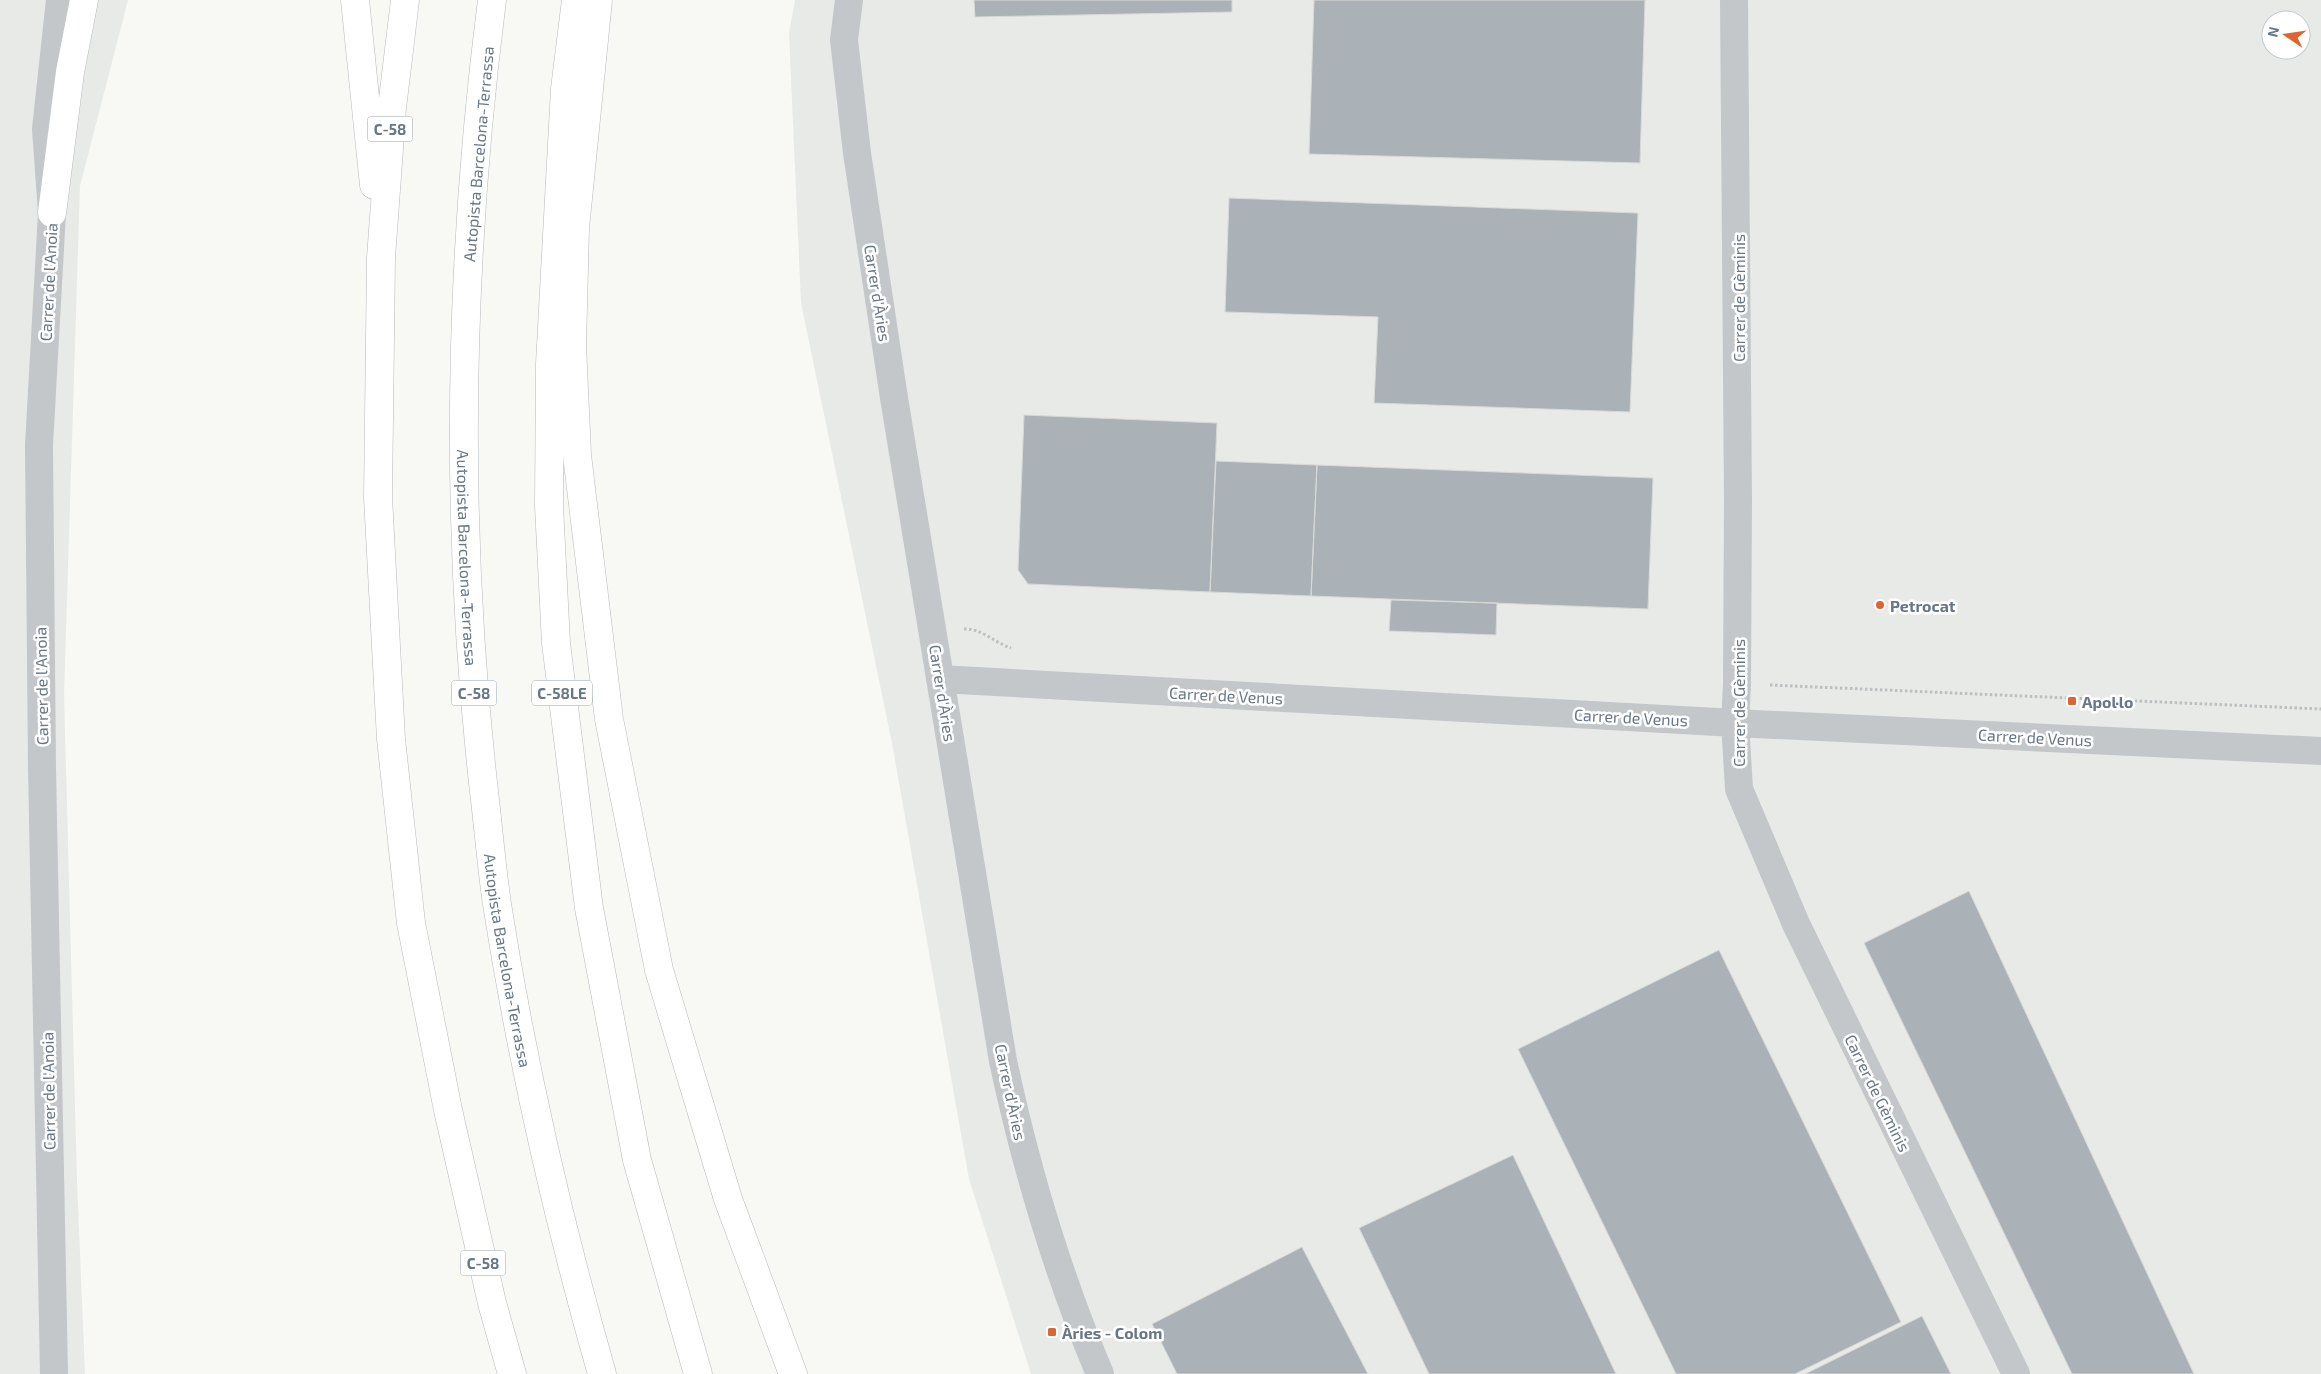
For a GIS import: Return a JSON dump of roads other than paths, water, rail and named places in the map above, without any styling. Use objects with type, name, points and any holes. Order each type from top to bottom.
[{"type":"highway","points":[[52,214],[70,72],[84,0]]},
{"type":"highway","points":[[354,0],[381,258]]},
{"type":"highway","name":"C-58","points":[[405,0],[392,108],[381,258],[378,497],[391,739],[412,923],[448,1110],[492,1303],[512,1374]]},
{"type":"highway","name":"Autopista Barcelona-Terrassa","points":[[492,0],[479,104],[463,358],[466,581],[478,735],[497,903],[532,1094],[574,1277],[602,1374]]},
{"type":"highway","name":"C-58LE","points":[[576,0],[565,89],[550,364],[549,506],[556,643],[589,908],[637,1160],[698,1374]]},
{"type":"highway","points":[[598,0],[575,228],[572,345],[577,455],[609,719],[659,970],[728,1199],[793,1374]]},
{"type":"street","name":"Carrer de l'Anoia","points":[[54,1374],[42,768],[39,445],[52,214],[46,129],[60,0]]},
{"type":"street","name":"Carrer d'Àries","points":[[849,0],[844,40],[857,153],[932,630],[1003,1061],[1019,1134],[1046,1226],[1078,1322],[1100,1374]]},
{"type":"street","name":"Carrer de Gèminis","points":[[1734,0],[1738,297],[1737,684],[1735,723],[1739,789],[1796,924],[2016,1374]]},
{"type":"street","name":"Carrer de Venus","points":[[940,679],[1735,723],[2321,751]]},
{"type":"place","name":"Petrocat","points":[[1880,605]]},
{"type":"place","name":"Apol·lo","points":[[2072,701]]},
{"type":"place","name":"Àries - Colom","points":[[1052,1332]]}]
